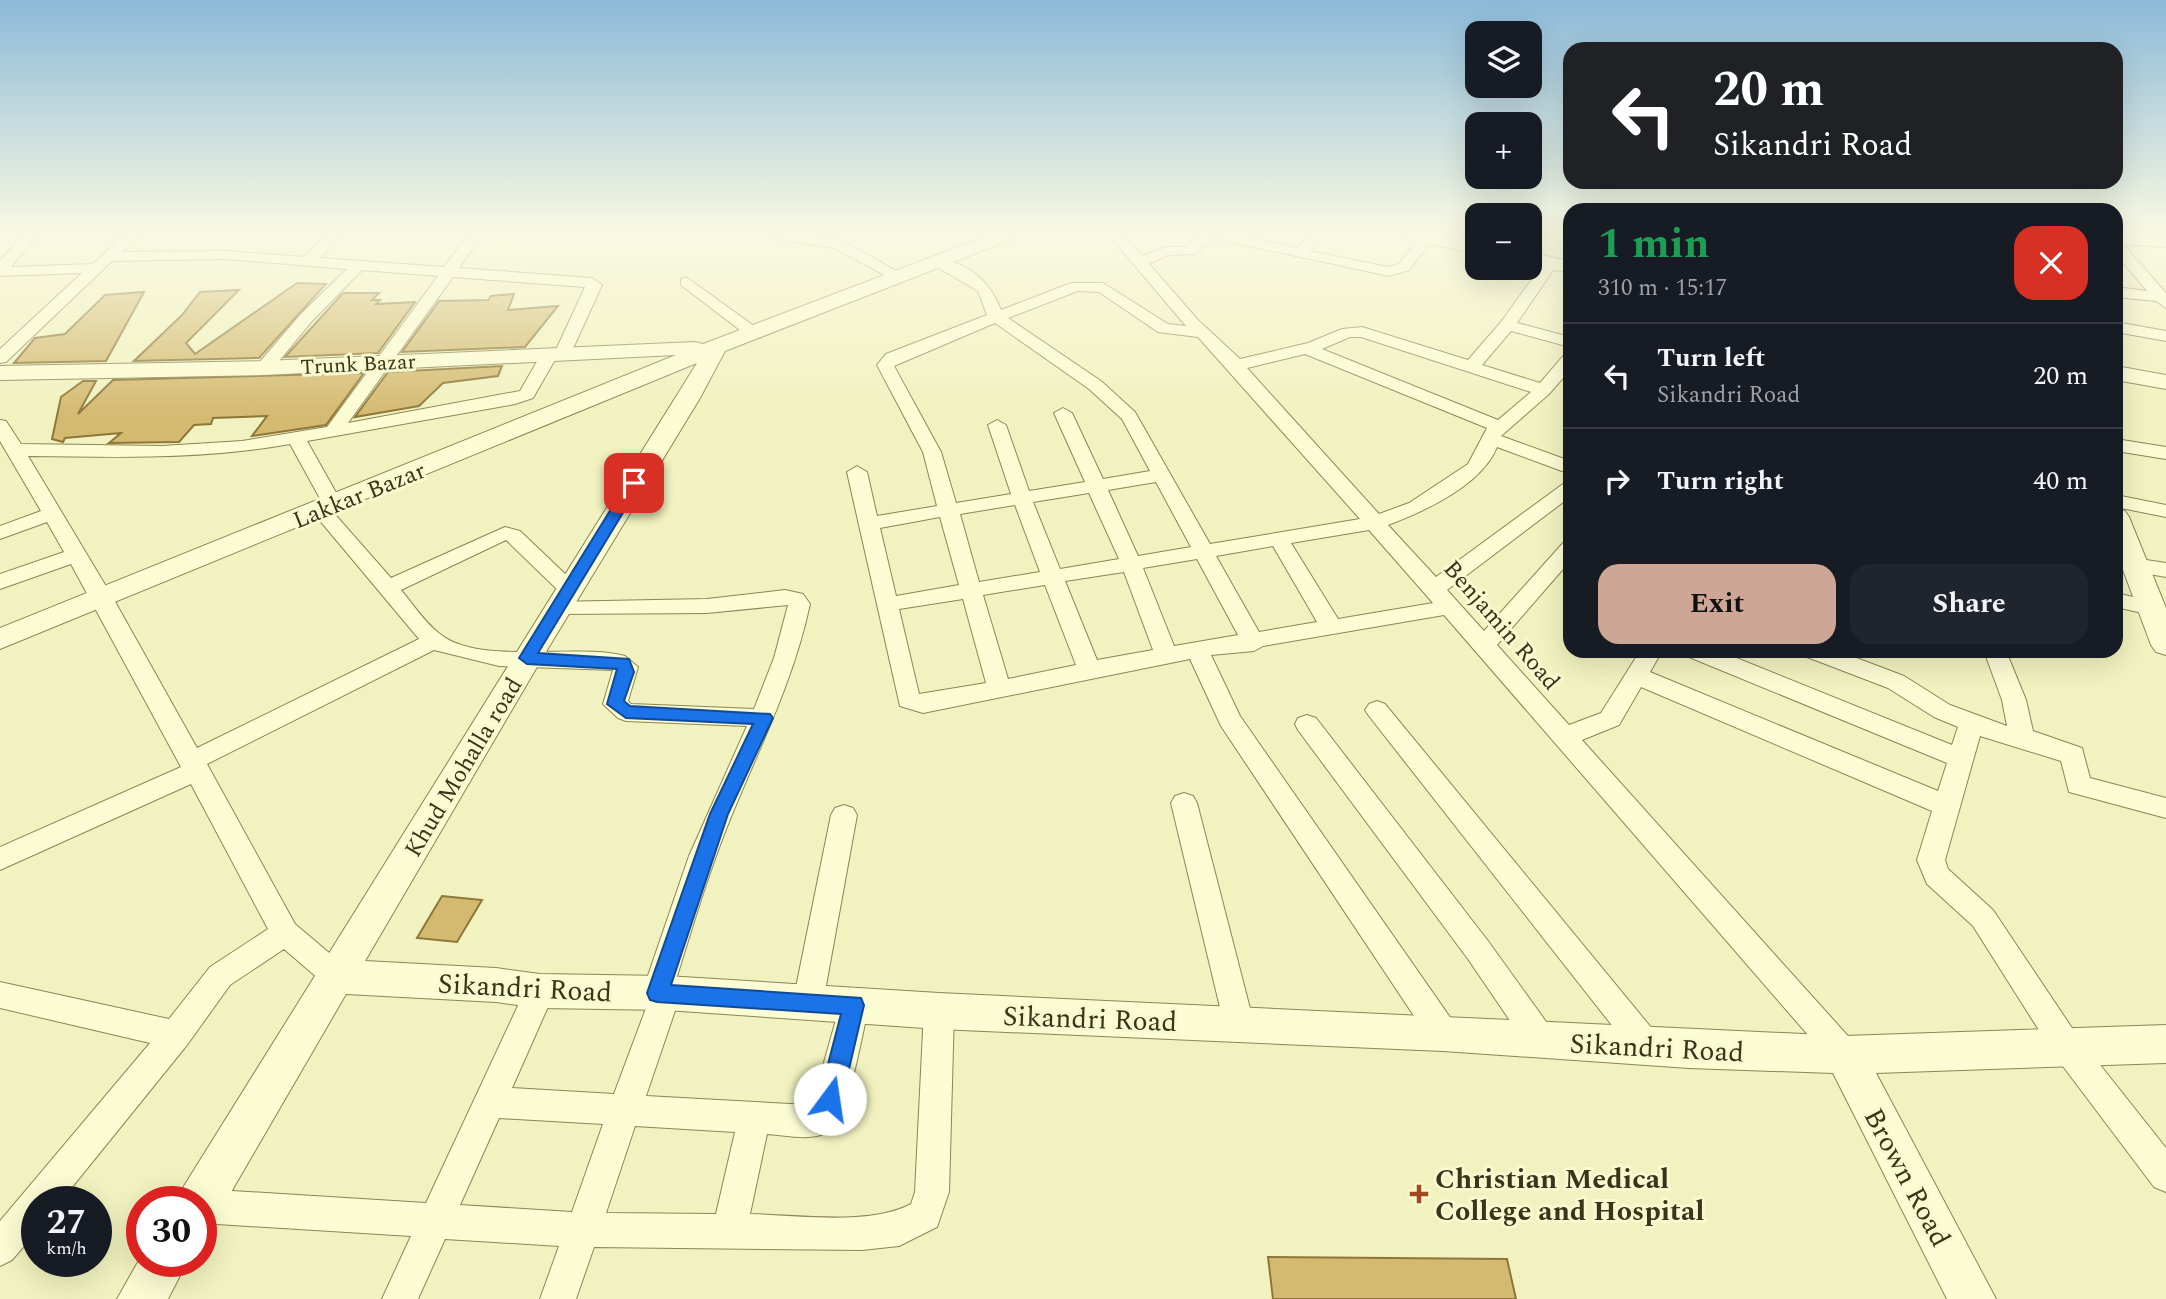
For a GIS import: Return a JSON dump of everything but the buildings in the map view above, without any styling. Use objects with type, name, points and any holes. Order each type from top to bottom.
[{"type":"street","points":[[0,358],[68,295]]},
{"type":"street","points":[[264,368],[329,295]]},
{"type":"street","points":[[333,431],[431,295]]},
{"type":"street","points":[[15,450],[177,452],[242,447],[515,399],[527,394],[555,355],[589,295]]},
{"type":"street","points":[[703,295],[755,334]]},
{"type":"street","points":[[716,347],[854,295]]},
{"type":"street","points":[[986,295],[995,316],[1119,405],[1163,475],[1254,643]]},
{"type":"street","points":[[999,689],[926,438],[885,365],[892,358],[1053,295]]},
{"type":"street","points":[[1113,295],[1164,329],[1202,332]]},
{"type":"street","name":"Benjamin Road","points":[[1168,295],[1435,588],[1845,1055]]},
{"type":"street","points":[[1471,367],[1534,295]]},
{"type":"street","points":[[2131,295],[2163,300]]},
{"type":"street","points":[[1507,325],[1563,340]]},
{"type":"street","points":[[2123,328],[2166,335]]},
{"type":"street","points":[[1233,366],[1308,349],[1340,334],[1362,332],[1543,390]]},
{"type":"street","name":"Trunk Bazar","points":[[0,373],[264,368],[716,347]]},
{"type":"street","name":"Lakkar Bazar","points":[[0,639],[716,347]]},
{"type":"street","name":"Khud Mohalla road","points":[[212,1186],[527,658],[689,398],[716,347]]},
{"type":"street","points":[[1308,349],[1563,465]]},
{"type":"street","points":[[889,604],[1130,561],[1375,523],[1416,507],[1475,468],[1495,433],[1543,390],[1563,367]]},
{"type":"street","points":[[2123,374],[2166,382]]},
{"type":"street","points":[[1063,413],[1093,486],[1130,561],[1166,654]]},
{"type":"street","points":[[0,425],[102,598],[285,933],[337,977]]},
{"type":"street","points":[[997,425],[1022,499],[1089,668]]},
{"type":"street","points":[[296,438],[327,507],[387,588],[433,641],[463,653],[624,663],[626,672],[615,704],[626,712],[764,718]]},
{"type":"street","points":[[2123,446],[2166,453]]},
{"type":"street","points":[[857,472],[889,604],[908,700],[923,704],[1089,668],[1197,649],[1254,643],[1450,607]]},
{"type":"street","points":[[870,523],[1163,475]]},
{"type":"street","points":[[1435,588],[1563,493]]},
{"type":"street","points":[[2123,502],[2166,511]]},
{"type":"street","points":[[0,533],[51,514]]},
{"type":"street","points":[[387,588],[505,533],[513,535],[565,599],[707,606],[795,599],[799,604],[791,643],[764,718],[719,814],[626,1110],[558,1299]]},
{"type":"street","points":[[2123,537],[2166,645]]},
{"type":"street","points":[[1278,538],[1332,628]]},
{"type":"street","points":[[0,582],[75,555]]},
{"type":"street","points":[[1485,645],[1563,556]]},
{"type":"street","points":[[2133,565],[2166,570]]},
{"type":"street","points":[[2123,602],[2151,608]]},
{"type":"street","points":[[0,859],[195,765],[433,641]]},
{"type":"street","points":[[1197,649],[1230,720],[1443,1033]]},
{"type":"street","points":[[1563,736],[1595,727],[1610,719],[1647,658]]},
{"type":"street","points":[[1713,658],[1961,758]]},
{"type":"street","points":[[1833,658],[1896,682],[1942,711],[1976,725],[2019,736],[2073,755],[2078,785],[2166,808]]},
{"type":"street","points":[[1998,658],[2014,700],[2021,730],[2019,736]]},
{"type":"street","points":[[1636,675],[1949,807]]},
{"type":"street","points":[[1377,710],[1647,1046]]},
{"type":"street","points":[[1307,724],[1478,950],[1541,1040]]},
{"type":"street","points":[[1976,725],[1969,729],[1949,807],[1933,853],[1933,868],[1942,881],[1983,918],[2067,1047],[2166,1175]]},
{"type":"street","points":[[1184,803],[1239,1024]]},
{"type":"street","points":[[808,1002],[844,815]]},
{"type":"street","points":[[51,1186],[176,1035],[220,976],[285,933]]},
{"type":"street","name":"Sikandri Road","points":[[337,977],[496,985],[540,991],[662,993],[939,1012],[1443,1033],[1845,1055],[2166,1044]]},
{"type":"street","points":[[400,1299],[540,991]]},
{"type":"street","points":[[0,995],[176,1035]]},
{"type":"street","points":[[489,1102],[811,1121],[825,1113],[854,1005]]},
{"type":"street","points":[[217,1205],[583,1230],[862,1233],[899,1229],[925,1214],[932,1192],[939,1012]]},
{"type":"street","name":"Brown Road","points":[[1845,1055],[1972,1299]]},
{"type":"street","points":[[729,1231],[755,1117]]},
{"type":"street","points":[[0,1248],[21,1222]]},
{"type":"street","points":[[141,1299],[155,1277]]},
{"type":"place","name":"Christian Medical College and Hospital","points":[[1419,1194]]},
{"type":"route","points":[[634,483],[527,658],[624,663],[626,672],[615,704],[626,712],[764,718],[719,814],[657,993],[854,1005],[830,1099]]}]
